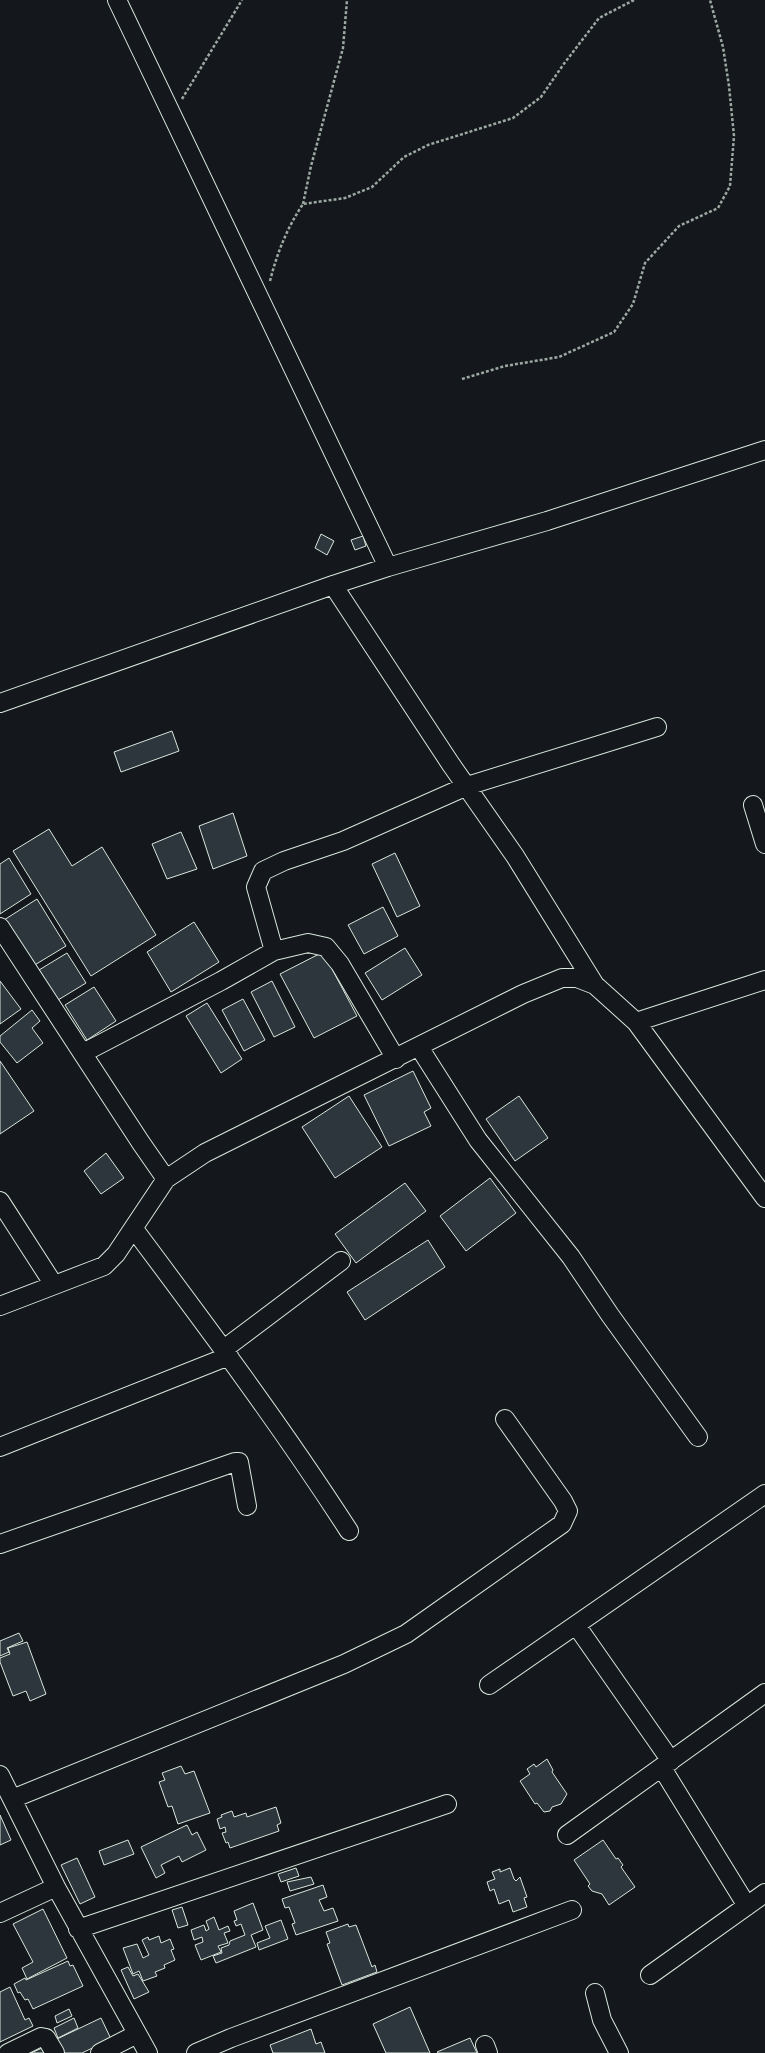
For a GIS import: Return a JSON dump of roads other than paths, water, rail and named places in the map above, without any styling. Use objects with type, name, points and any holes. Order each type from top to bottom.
[{"type":"street","points":[[117,0],[388,567]]},
{"type":"street","points":[[0,703],[333,585],[388,567],[546,521],[765,450]]},
{"type":"street","points":[[333,585],[515,856],[595,985],[636,1022],[765,1198]]},
{"type":"street","points":[[274,951],[256,887],[263,871],[284,861],[343,841],[467,786],[657,727]]},
{"type":"street","points":[[753,806],[765,844]]},
{"type":"street","points":[[0,927],[166,1179]]},
{"type":"street","points":[[83,1053],[221,981],[274,951],[308,943],[326,947],[340,964],[396,1058]]},
{"type":"street","points":[[0,1306],[104,1266],[116,1254],[134,1229],[166,1179],[205,1153],[523,994],[562,978],[577,978],[595,985]]},
{"type":"street","points":[[636,1022],[765,980]]},
{"type":"street","points":[[419,1047],[478,1140],[571,1257],[610,1316],[698,1437]]},
{"type":"street","points":[[0,1201],[54,1285]]},
{"type":"street","points":[[134,1229],[227,1353],[309,1469],[349,1531]]},
{"type":"street","points":[[0,1447],[227,1353],[341,1261]]},
{"type":"street","points":[[12,1800],[344,1664],[406,1634],[562,1524],[568,1511],[563,1501],[505,1419]]},
{"type":"street","points":[[0,1544],[235,1462],[239,1462],[247,1506]]},
{"type":"street","points":[[489,1685],[765,1494]]},
{"type":"street","points":[[576,1625],[666,1765],[747,1906]]},
{"type":"street","points":[[567,1835],[765,1693]]},
{"type":"street","points":[[0,1776],[78,1929],[148,2053]]},
{"type":"street","points":[[78,1929],[447,1804]]},
{"type":"street","points":[[0,1912],[56,1887]]},
{"type":"street","points":[[650,1975],[765,1893]]},
{"type":"street","points":[[196,2053],[231,2038],[572,1910]]},
{"type":"street","points":[[595,1993],[602,2020],[619,2053]]},
{"type":"street","points":[[100,2053],[137,2034]]},
{"type":"street","points":[[8,2053],[41,2037],[46,2038],[54,2053]]}]
